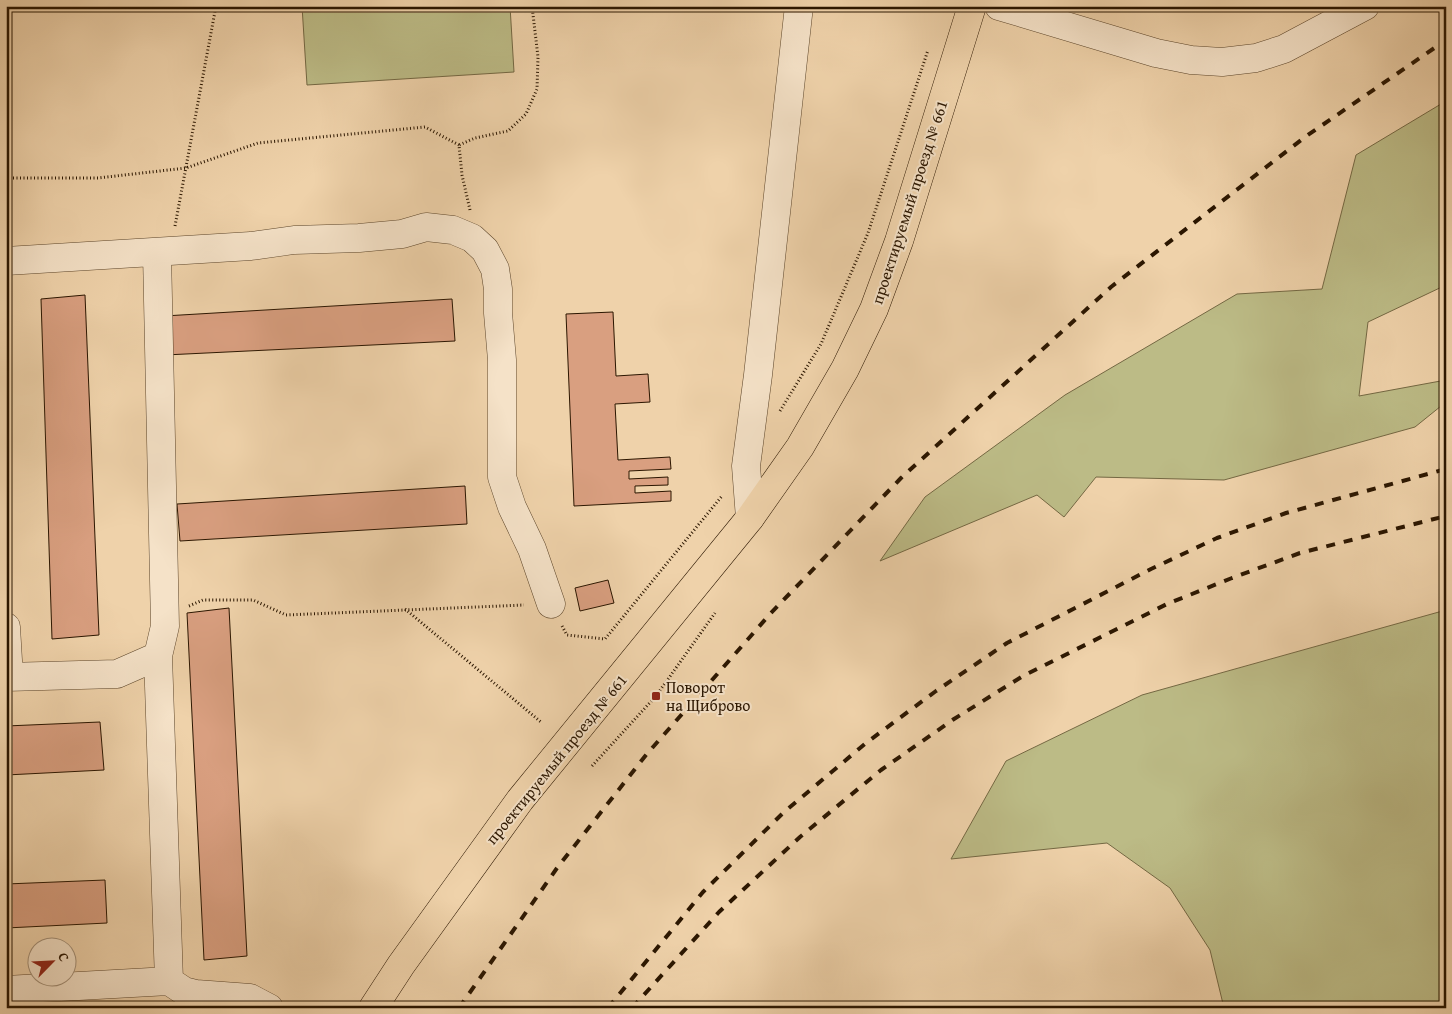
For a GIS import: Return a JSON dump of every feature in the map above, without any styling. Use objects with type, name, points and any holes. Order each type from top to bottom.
[{"type":"main road","name":"проектируемый проезд № 661","points":[[372,1008],[520,800],[750,518],[800,448],[845,369],[874,308],[899,241],[972,6]]},
{"type":"street","points":[[750,518],[746,466],[800,6]]},
{"type":"street","points":[[999,6],[1156,53],[1191,60],[1222,62],[1256,58],[1284,49],[1365,6]]},
{"type":"street","points":[[6,261],[251,246],[294,240],[359,238],[402,234],[426,227],[453,230],[472,238],[485,250],[495,268],[498,289],[502,360],[502,477],[512,507],[532,550],[550,604]]},
{"type":"street","points":[[157,252],[165,626],[158,656],[169,981]]},
{"type":"street","points":[[6,627],[8,677],[117,674],[158,656]]},
{"type":"street","points":[[6,990],[169,981],[190,993],[250,998],[269,1008]]},
{"type":"path","points":[[157,252],[173,237],[216,6]]},
{"type":"path","points":[[459,145],[476,138],[508,130],[526,114],[537,88],[538,56],[532,6]]},
{"type":"path","points":[[776,417],[822,344],[868,233],[928,50]]},
{"type":"path","points":[[6,178],[98,178],[186,168],[258,143],[425,127],[459,145]]},
{"type":"path","points":[[459,145],[462,175],[470,209],[472,238]]},
{"type":"path","points":[[165,626],[177,611],[203,600],[253,600],[286,615],[550,604],[567,635],[605,639],[746,466]]},
{"type":"path","points":[[405,609],[541,722]]},
{"type":"path","points":[[592,766],[656,696],[715,613]]},
{"type":"shaded area","points":[[302,6],[510,6],[514,72],[307,85]]},
{"type":"shaded area","points":[[1446,101],[1446,285],[1368,322],[1359,396],[1446,380],[1446,402],[1415,427],[1224,480],[1096,477],[1064,517],[1037,495],[880,561],[925,497],[1065,395],[1237,294],[1322,289],[1356,155]]},
{"type":"shaded area","points":[[1446,610],[1446,1008],[1224,1008],[1210,950],[1170,888],[1107,843],[951,859],[1006,761],[1142,695]]},
{"type":"building","points":[[85,295],[99,635],[52,639],[41,299]]},
{"type":"building","points":[[452,299],[455,341],[165,355],[164,316]]},
{"type":"building","points":[[613,312],[616,376],[648,374],[650,402],[615,404],[618,460],[670,457],[671,469],[629,471],[629,479],[668,477],[668,485],[635,486],[635,493],[671,491],[671,501],[574,506],[566,314]]},
{"type":"building","points":[[465,486],[467,524],[180,541],[177,504]]},
{"type":"building","points":[[608,580],[614,603],[580,611],[575,588]]},
{"type":"building","points":[[229,608],[247,956],[204,960],[187,613]]},
{"type":"building","points":[[100,722],[104,770],[6,775],[6,726]]},
{"type":"building","points":[[105,880],[107,923],[6,928],[6,884]]},
{"type":"railway","points":[[459,1008],[557,868],[646,755],[771,613],[901,478],[1111,287],[1305,137],[1446,40]]},
{"type":"railway","points":[[608,1008],[703,892],[783,813],[866,743],[936,691],[1007,643],[1151,569],[1217,538],[1286,513],[1446,469]]},
{"type":"railway","points":[[632,1008],[719,912],[800,837],[881,770],[954,719],[1023,676],[1167,604],[1232,578],[1300,553],[1446,516]]},
{"type":"place","name":"Поворот на Щиброво","points":[[656,696]]}]
